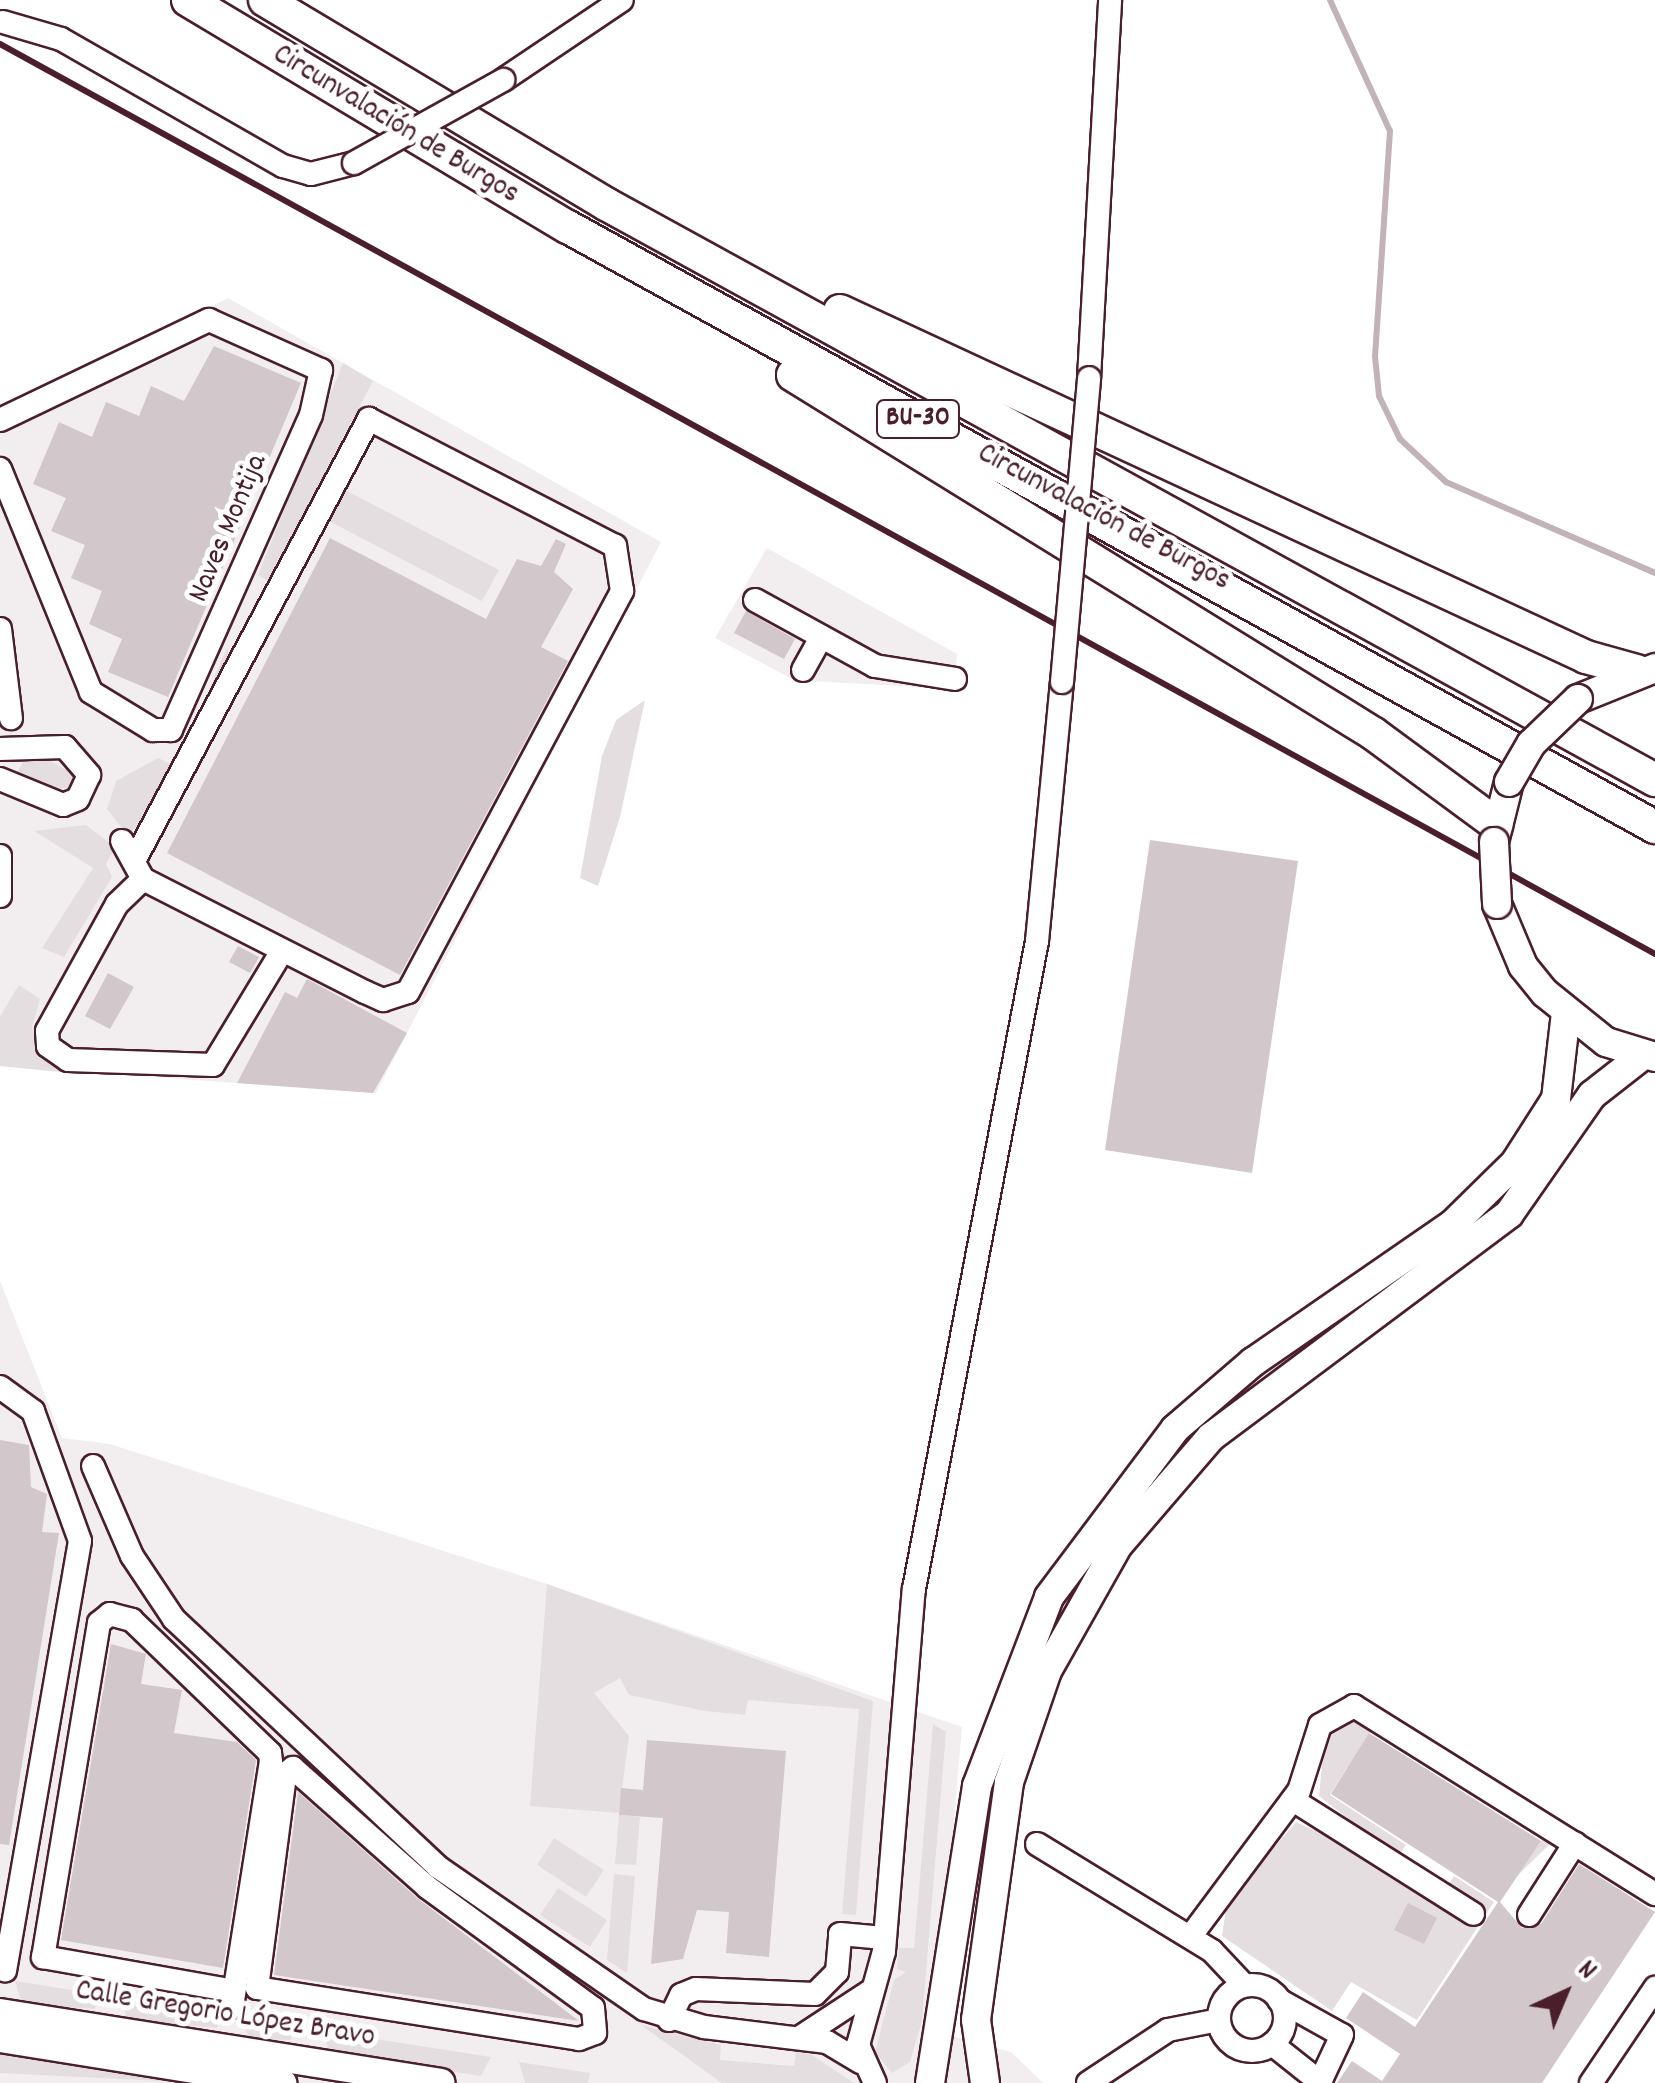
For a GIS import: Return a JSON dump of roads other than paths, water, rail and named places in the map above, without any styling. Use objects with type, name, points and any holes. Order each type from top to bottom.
[{"type":"highway","name":"Circunvalación de Burgos","points":[[188,0],[568,228],[1655,827]]},
{"type":"highway","name":"Circunvalación de Burgos","points":[[265,0],[606,204],[1655,780]]},
{"type":"highway","points":[[606,204],[1586,658],[1646,670]]},
{"type":"highway","points":[[568,228],[672,304],[1374,734],[1495,833]]},
{"type":"main road","points":[[984,2083],[976,2020],[1002,1812],[1028,1719],[1084,1598],[1199,1449],[1488,1232],[1538,1182],[1592,1094],[1649,1056],[1566,1013],[1522,966],[1498,904],[1495,833],[1509,782],[1545,728],[1578,699],[1646,670]]},
{"type":"main road","points":[[930,2083],[977,1786],[1049,1596],[1099,1520],[1188,1416],[1453,1224],[1515,1163],[1556,1099],[1566,1013]]},
{"type":"main road","name":"Calle Gregorio López Bravo","points":[[0,2013],[440,2083]]},
{"type":"main road","name":"Calle Gregorio López Bravo","points":[[0,2038],[282,2083]]},
{"type":"street","points":[[3,22],[60,39],[284,166],[312,174],[354,163],[503,80],[622,0]]},
{"type":"street","points":[[860,2062],[884,1938],[914,1589],[1024,1019],[1062,682],[1089,378],[1110,0]]},
{"type":"street","name":"Naves Montija","points":[[0,420],[209,320],[321,370],[311,415],[183,717],[148,741],[91,692],[0,469]]},
{"type":"street","points":[[369,419],[615,546],[622,590],[417,984],[382,1000],[143,879],[130,848],[369,419]]},
{"type":"street","points":[[755,600],[896,672],[955,679]]},
{"type":"street","points":[[0,629],[11,718]]},
{"type":"street","points":[[803,670],[821,637]]},
{"type":"street","points":[[65,747],[85,762],[88,786],[78,799],[51,806],[0,778],[2,750],[65,747]]},
{"type":"street","points":[[0,856],[0,896]]},
{"type":"street","points":[[143,879],[117,904],[47,1032],[48,1046],[68,1060],[213,1065],[282,950]]},
{"type":"street","points":[[0,1387],[33,1411],[80,1541],[6,1912],[5,1970]]},
{"type":"street","points":[[93,1466],[150,1590],[202,1648],[438,1867],[579,1970],[668,2020],[802,2036],[860,2062],[875,2083]]},
{"type":"street","points":[[120,1613],[270,1754],[233,1999],[112,1980],[50,1962],[42,1950],[99,1623],[120,1613]]},
{"type":"street","points":[[1190,1937],[1293,1800],[1320,1725],[1354,1706],[1655,1894]]},
{"type":"street","points":[[293,1768],[466,1918],[592,2008],[599,2023],[579,2039],[510,2039],[313,2008],[253,1981],[284,1774],[293,1768]]},
{"type":"street","points":[[1293,1800],[1473,1914]]},
{"type":"street","points":[[1529,1916],[1575,1843]]},
{"type":"street","points":[[1036,1844],[1190,1937],[1244,1985],[1342,2035],[1320,2082],[1272,2044],[1234,2046],[1219,2020],[1222,2002],[1244,1985]]},
{"type":"street","points":[[668,2020],[681,1994],[696,1989],[802,1996],[824,1989],[838,1972],[840,1934],[884,1938]]},
{"type":"street","points":[[802,2036],[874,1987]]},
{"type":"street","points":[[1591,2083],[1655,1988]]},
{"type":"street","points":[[1272,2044],[1284,2026],[1280,2000]]},
{"type":"street","points":[[1088,2083],[1168,2030],[1219,2020]]},
{"type":"waterway","points":[[1330,0],[1390,131],[1375,356],[1379,396],[1400,439],[1446,482],[1655,573]]},
{"type":"railway","points":[[0,44],[1655,954]]}]
